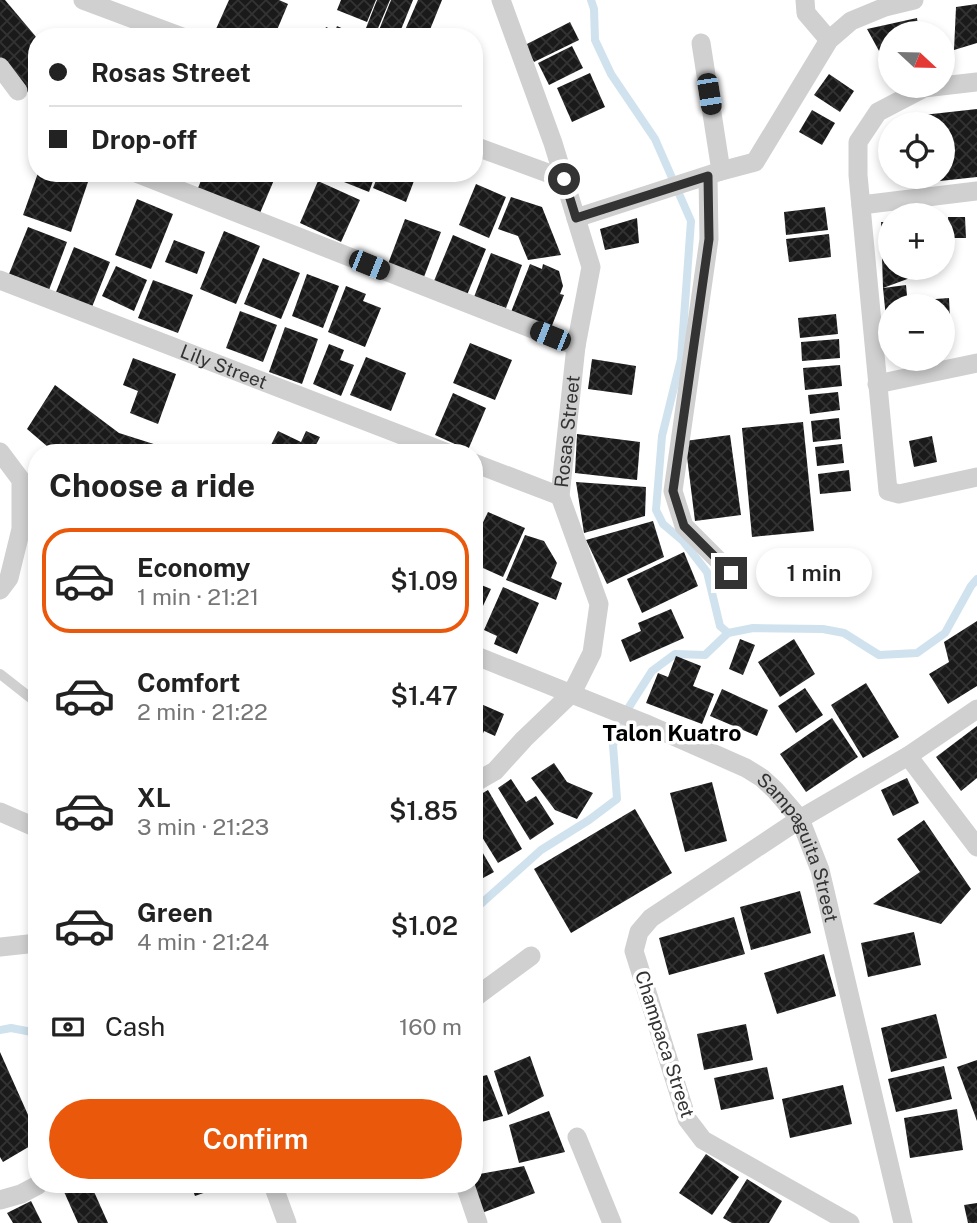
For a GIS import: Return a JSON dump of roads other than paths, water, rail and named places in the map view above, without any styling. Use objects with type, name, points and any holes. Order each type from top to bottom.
[{"type":"street","points":[[83,0],[158,28]]},
{"type":"street","name":"Rosas Street","points":[[483,778],[495,771],[572,693],[592,653],[599,604],[560,496],[576,346],[591,267],[553,143],[501,0]]},
{"type":"street","points":[[805,0],[806,13],[829,40]]},
{"type":"street","points":[[576,218],[755,162],[829,40],[851,21],[885,7],[914,0]]},
{"type":"street","points":[[701,43],[709,239],[673,491],[684,526],[731,573]]},
{"type":"street","points":[[0,67],[18,91]]},
{"type":"street","points":[[977,82],[924,88],[878,112],[858,142],[858,175],[888,491],[899,494],[977,477]]},
{"type":"street","points":[[483,149],[564,179]]},
{"type":"street","points":[[159,182],[576,346]]},
{"type":"street","points":[[861,205],[977,191]]},
{"type":"street","name":"Lily Street","points":[[0,279],[425,444]]},
{"type":"street","points":[[877,384],[977,363]]},
{"type":"street","points":[[0,452],[28,481]]},
{"type":"street","points":[[483,466],[560,496]]},
{"type":"street","points":[[0,590],[9,578],[28,488]]},
{"type":"street","name":"Sampaguita Street","points":[[483,658],[572,693],[746,768],[775,790],[800,819],[820,870],[903,1223]]},
{"type":"street","name":"Champaca Street","points":[[850,1223],[703,1140],[687,1119],[634,951],[639,932],[651,918],[800,819],[908,756],[977,709]]},
{"type":"street","points":[[908,756],[977,848]]},
{"type":"street","points":[[0,812],[28,824]]},
{"type":"street","points":[[0,947],[28,944]]},
{"type":"street","points":[[483,991],[531,956]]},
{"type":"street","points":[[577,1137],[612,1223]]},
{"type":"street","points":[[0,1200],[28,1190]]},
{"type":"street","points":[[276,1193],[287,1223]]},
{"type":"street","points":[[468,1193],[478,1223]]},
{"type":"lane","points":[[0,674],[28,696]]},
{"type":"waterway","points":[[591,0],[595,40],[611,74],[655,139],[691,221],[681,359],[662,436],[656,510],[663,524],[683,541],[707,572],[720,626],[728,633]]},
{"type":"waterway","points":[[483,902],[541,850],[617,799],[613,745],[629,707],[652,671],[675,654],[705,655],[728,633],[753,628],[823,629],[844,633],[879,655],[917,653],[945,633],[977,579]]},
{"type":"waterway","points":[[0,1030],[11,1028],[28,1031]]},
{"type":"district","name":"Talon Kuatro","points":[[672,733]]}]
